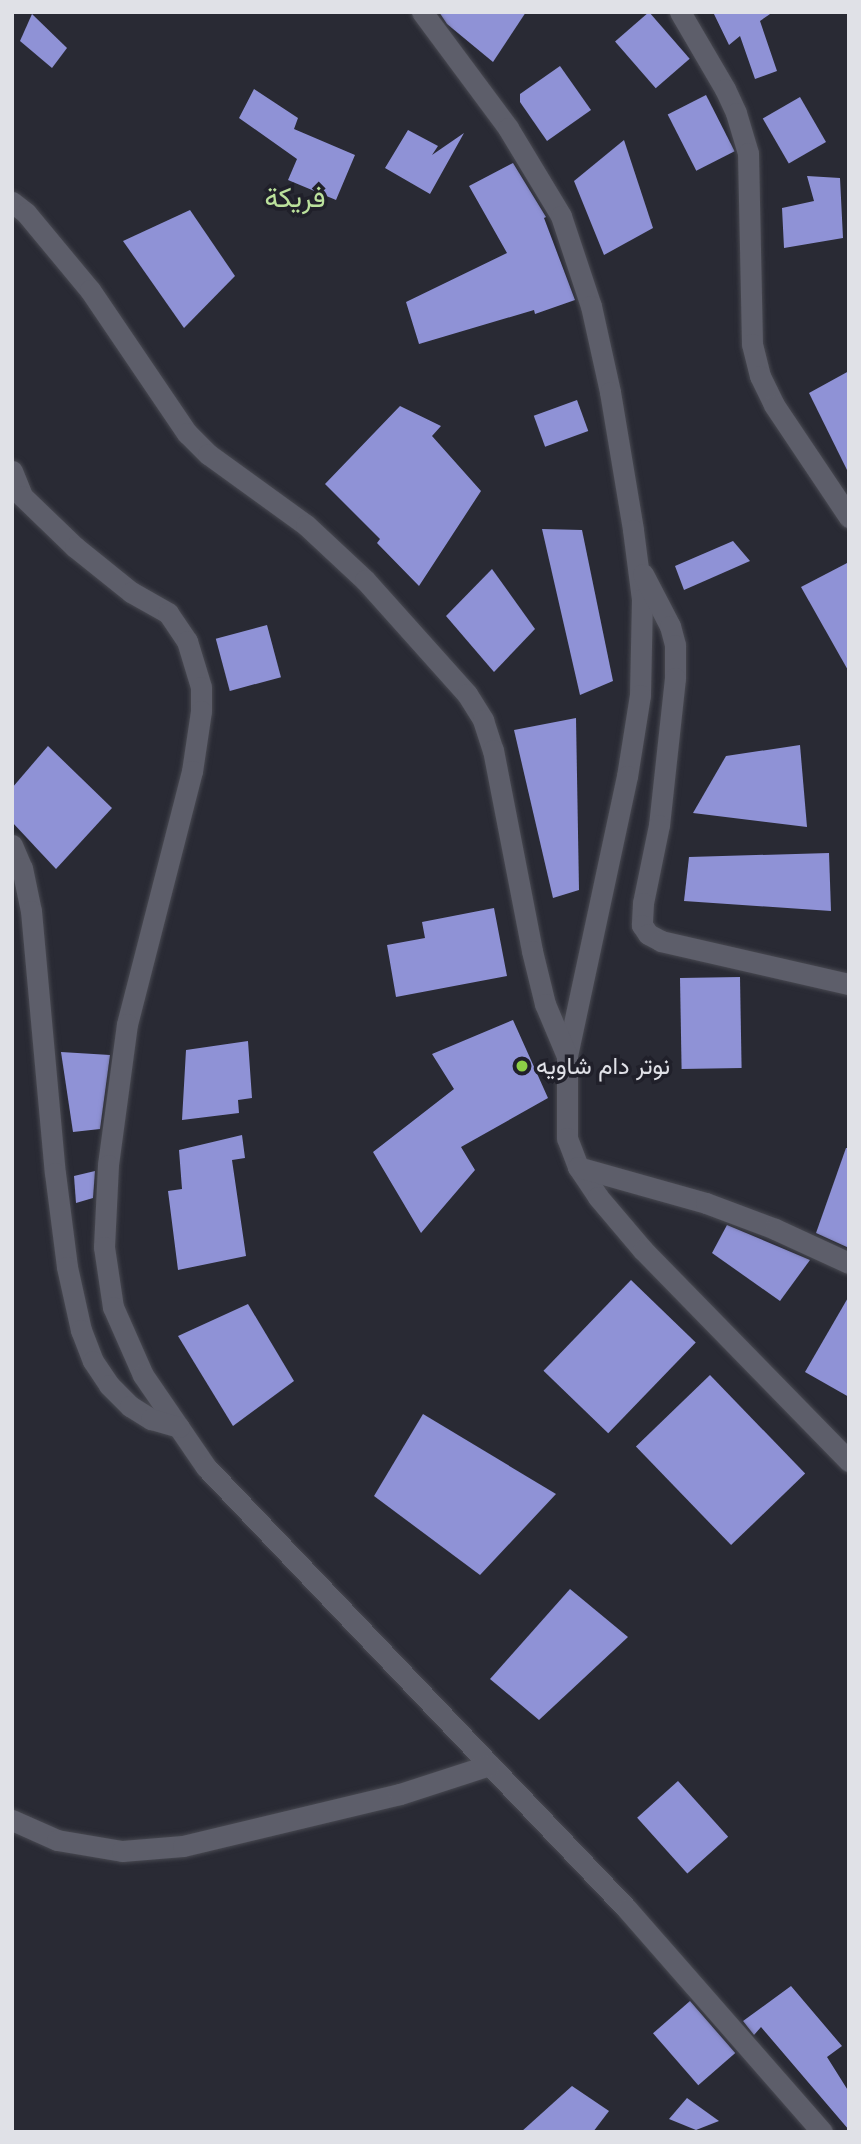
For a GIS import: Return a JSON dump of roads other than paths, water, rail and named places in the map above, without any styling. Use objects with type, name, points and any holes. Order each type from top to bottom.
[{"type":"street","points":[[422,12],[508,128],[561,216],[590,306],[610,392],[642,599],[640,695],[626,776],[567,1056],[567,1138],[578,1167],[598,1197],[643,1250],[849,1461]]},
{"type":"street","points":[[680,12],[725,89],[736,113],[748,153],[752,344],[760,376],[780,416],[849,517]]},
{"type":"street","points":[[12,202],[26,213],[90,290],[187,433],[208,454],[306,525],[365,580],[467,694],[483,720],[494,750],[535,964],[545,1004],[567,1056]]},
{"type":"street","points":[[12,471],[22,496],[75,547],[131,592],[168,613],[191,651],[201,687],[201,710],[192,771],[127,1024],[108,1165],[104,1247],[113,1307],[143,1375],[206,1467],[627,1909],[822,2132]]},
{"type":"street","points":[[637,564],[670,626],[675,645],[676,678],[659,825],[643,903],[642,925],[648,934],[661,941],[849,984]]},
{"type":"street","points":[[12,845],[22,868],[31,911],[57,1187],[67,1267],[81,1330],[93,1361],[109,1385],[130,1406],[151,1419],[179,1427]]},
{"type":"street","points":[[578,1167],[706,1203],[775,1229],[849,1264]]},
{"type":"street","points":[[12,1821],[57,1840],[122,1851],[183,1846],[400,1794],[489,1765]]},
{"type":"place","name":"نوتر دام شاويه","points":[[522,1066]]},
{"type":"district","name":"فريكة","points":[[295,197]]}]
